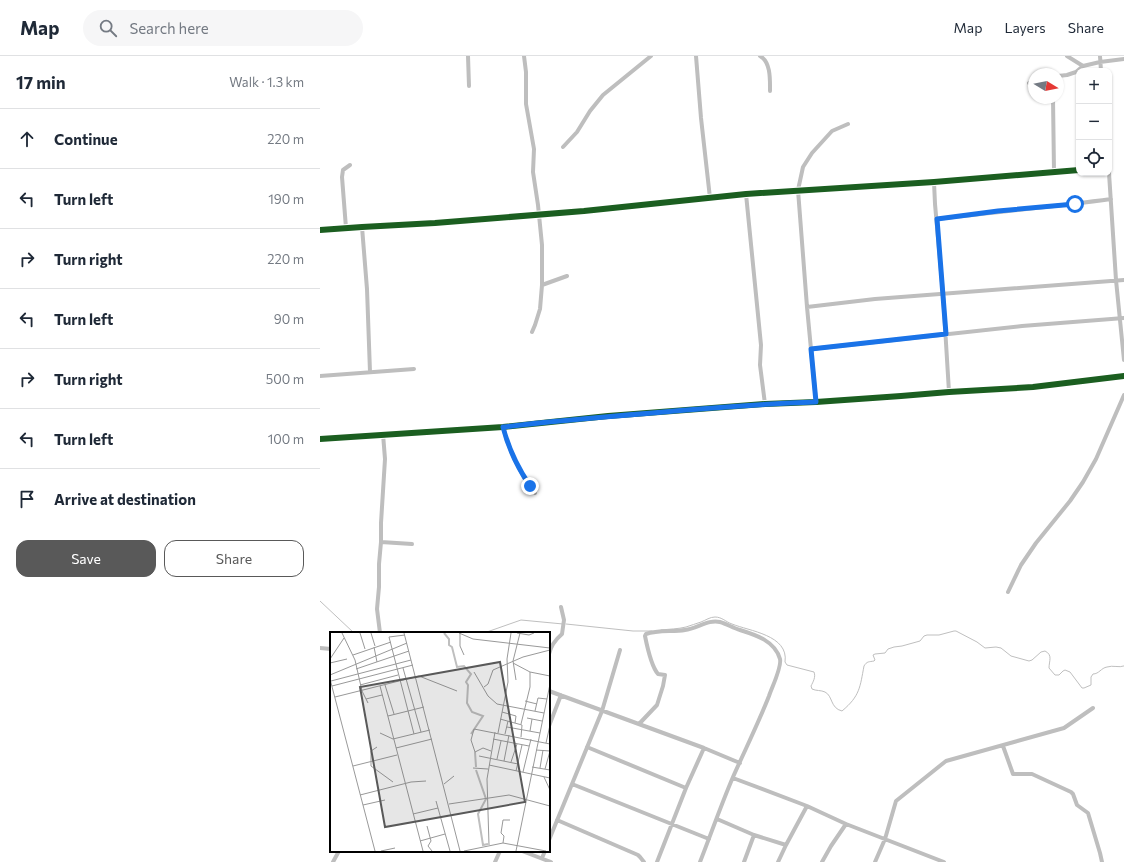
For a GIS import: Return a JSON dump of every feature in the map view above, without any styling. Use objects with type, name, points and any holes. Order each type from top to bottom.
[{"type":"street","points":[[468,56],[469,86]]},
{"type":"street","points":[[524,56],[526,72],[526,104],[534,149],[533,172],[542,245],[542,285],[540,309],[536,325],[532,332]]},
{"type":"street","points":[[563,147],[577,132],[590,111],[603,95],[651,56]]},
{"type":"street","points":[[696,56],[710,198]]},
{"type":"street","points":[[760,56],[764,58],[769,70],[770,91]]},
{"type":"street","points":[[1067,56],[1083,66]]},
{"type":"street","points":[[1100,56],[1101,68]]},
{"type":"street","points":[[1064,75],[1076,72],[1083,66],[1100,62],[1124,60]]},
{"type":"street","points":[[1053,104],[1054,172]]},
{"type":"street","points":[[816,402],[798,190],[803,167],[812,154],[832,131],[848,124]]},
{"type":"street","points":[[346,228],[342,177],[343,170],[350,165]]},
{"type":"street","points":[[320,230],[539,215],[746,194],[934,182],[1076,170]]},
{"type":"street","points":[[1109,176],[1116,280],[1122,318],[1124,360]]},
{"type":"street","points":[[934,182],[946,334],[948,392]]},
{"type":"street","points":[[746,194],[761,344],[760,367],[765,404]]},
{"type":"street","points":[[937,219],[1111,199]]},
{"type":"street","points":[[362,227],[367,289],[370,372]]},
{"type":"street","points":[[542,285],[567,276]]},
{"type":"street","points":[[807,307],[875,299],[1124,280]]},
{"type":"street","points":[[811,349],[946,334],[1122,318]]},
{"type":"street","points":[[320,376],[414,369]]},
{"type":"street","points":[[320,439],[503,427],[765,404],[816,402],[1035,387],[1124,376]]},
{"type":"street","points":[[1008,592],[1021,565],[1036,543],[1070,501],[1083,482],[1096,459],[1124,395]]},
{"type":"street","points":[[503,427],[506,440],[524,477],[535,493]]},
{"type":"street","points":[[380,632],[377,609],[385,459],[383,434]]},
{"type":"street","points":[[381,542],[412,544]]},
{"type":"street","points":[[550,651],[556,639],[562,634],[564,627],[561,607]]},
{"type":"street","points":[[639,724],[657,705],[665,680],[665,675],[658,674],[654,667],[646,641],[646,634],[685,630],[704,624],[721,622],[735,629],[750,633],[772,644],[774,647],[780,659],[778,672],[760,718],[733,778],[700,862]]},
{"type":"street","points":[[320,648],[330,649]]},
{"type":"street","points":[[550,838],[602,711],[620,650]]},
{"type":"street","points":[[550,691],[704,748],[740,763]]},
{"type":"street","points":[[550,723],[561,695]]},
{"type":"street","points":[[874,862],[885,839],[896,801],[948,760],[1003,746],[1037,734],[1066,727],[1093,708]]},
{"type":"street","points":[[1003,746],[1013,774],[1034,775],[1073,794],[1077,805],[1088,813],[1102,862]]},
{"type":"street","points":[[587,747],[686,788]]},
{"type":"street","points":[[657,862],[686,788],[704,748]]},
{"type":"street","points":[[733,778],[807,806],[846,824],[944,862]]},
{"type":"street","points":[[572,784],[709,839]]},
{"type":"street","points":[[778,862],[807,806]]},
{"type":"street","points":[[717,819],[754,835],[786,845]]},
{"type":"street","points":[[557,820],[638,855],[644,862]]},
{"type":"street","points":[[822,862],[846,824]]},
{"type":"street","points":[[744,862],[754,835]]},
{"type":"street","points":[[333,862],[338,852]]},
{"type":"street","points":[[495,862],[500,852]]},
{"type":"street","points":[[525,852],[551,862]]},
{"type":"street","points":[[542,858],[544,852]]},
{"type":"waterway","points":[[320,601],[353,632]]},
{"type":"waterway","points":[[661,630],[686,627],[715,617],[766,636],[781,646],[785,653],[785,662],[787,665],[814,672],[815,674],[811,686],[812,689],[823,691],[828,694],[833,705],[842,711],[856,696],[860,686],[864,666],[867,662],[875,660],[873,655],[885,653],[888,649],[894,647],[920,641],[927,635],[939,635],[956,631],[985,648],[1001,648],[1011,656],[1029,661],[1041,652],[1045,651],[1050,656],[1049,668],[1055,675],[1059,675],[1065,670],[1070,672],[1082,688],[1091,685],[1091,677],[1093,674],[1109,666],[1124,666]]},
{"type":"waterway","points":[[487,632],[521,620],[563,624]]},
{"type":"waterway","points":[[566,624],[633,631],[652,631]]},
{"type":"cycle path","points":[[320,230],[435,223],[584,211],[746,194],[934,182],[1076,170]]},
{"type":"cycle path","points":[[320,439],[503,427],[608,416],[765,404],[816,402],[1033,387],[1124,376]]},
{"type":"route","points":[[530,486],[506,440],[503,427],[608,416],[765,404],[816,402],[811,349],[946,334],[937,219],[998,211],[1075,204]]}]
